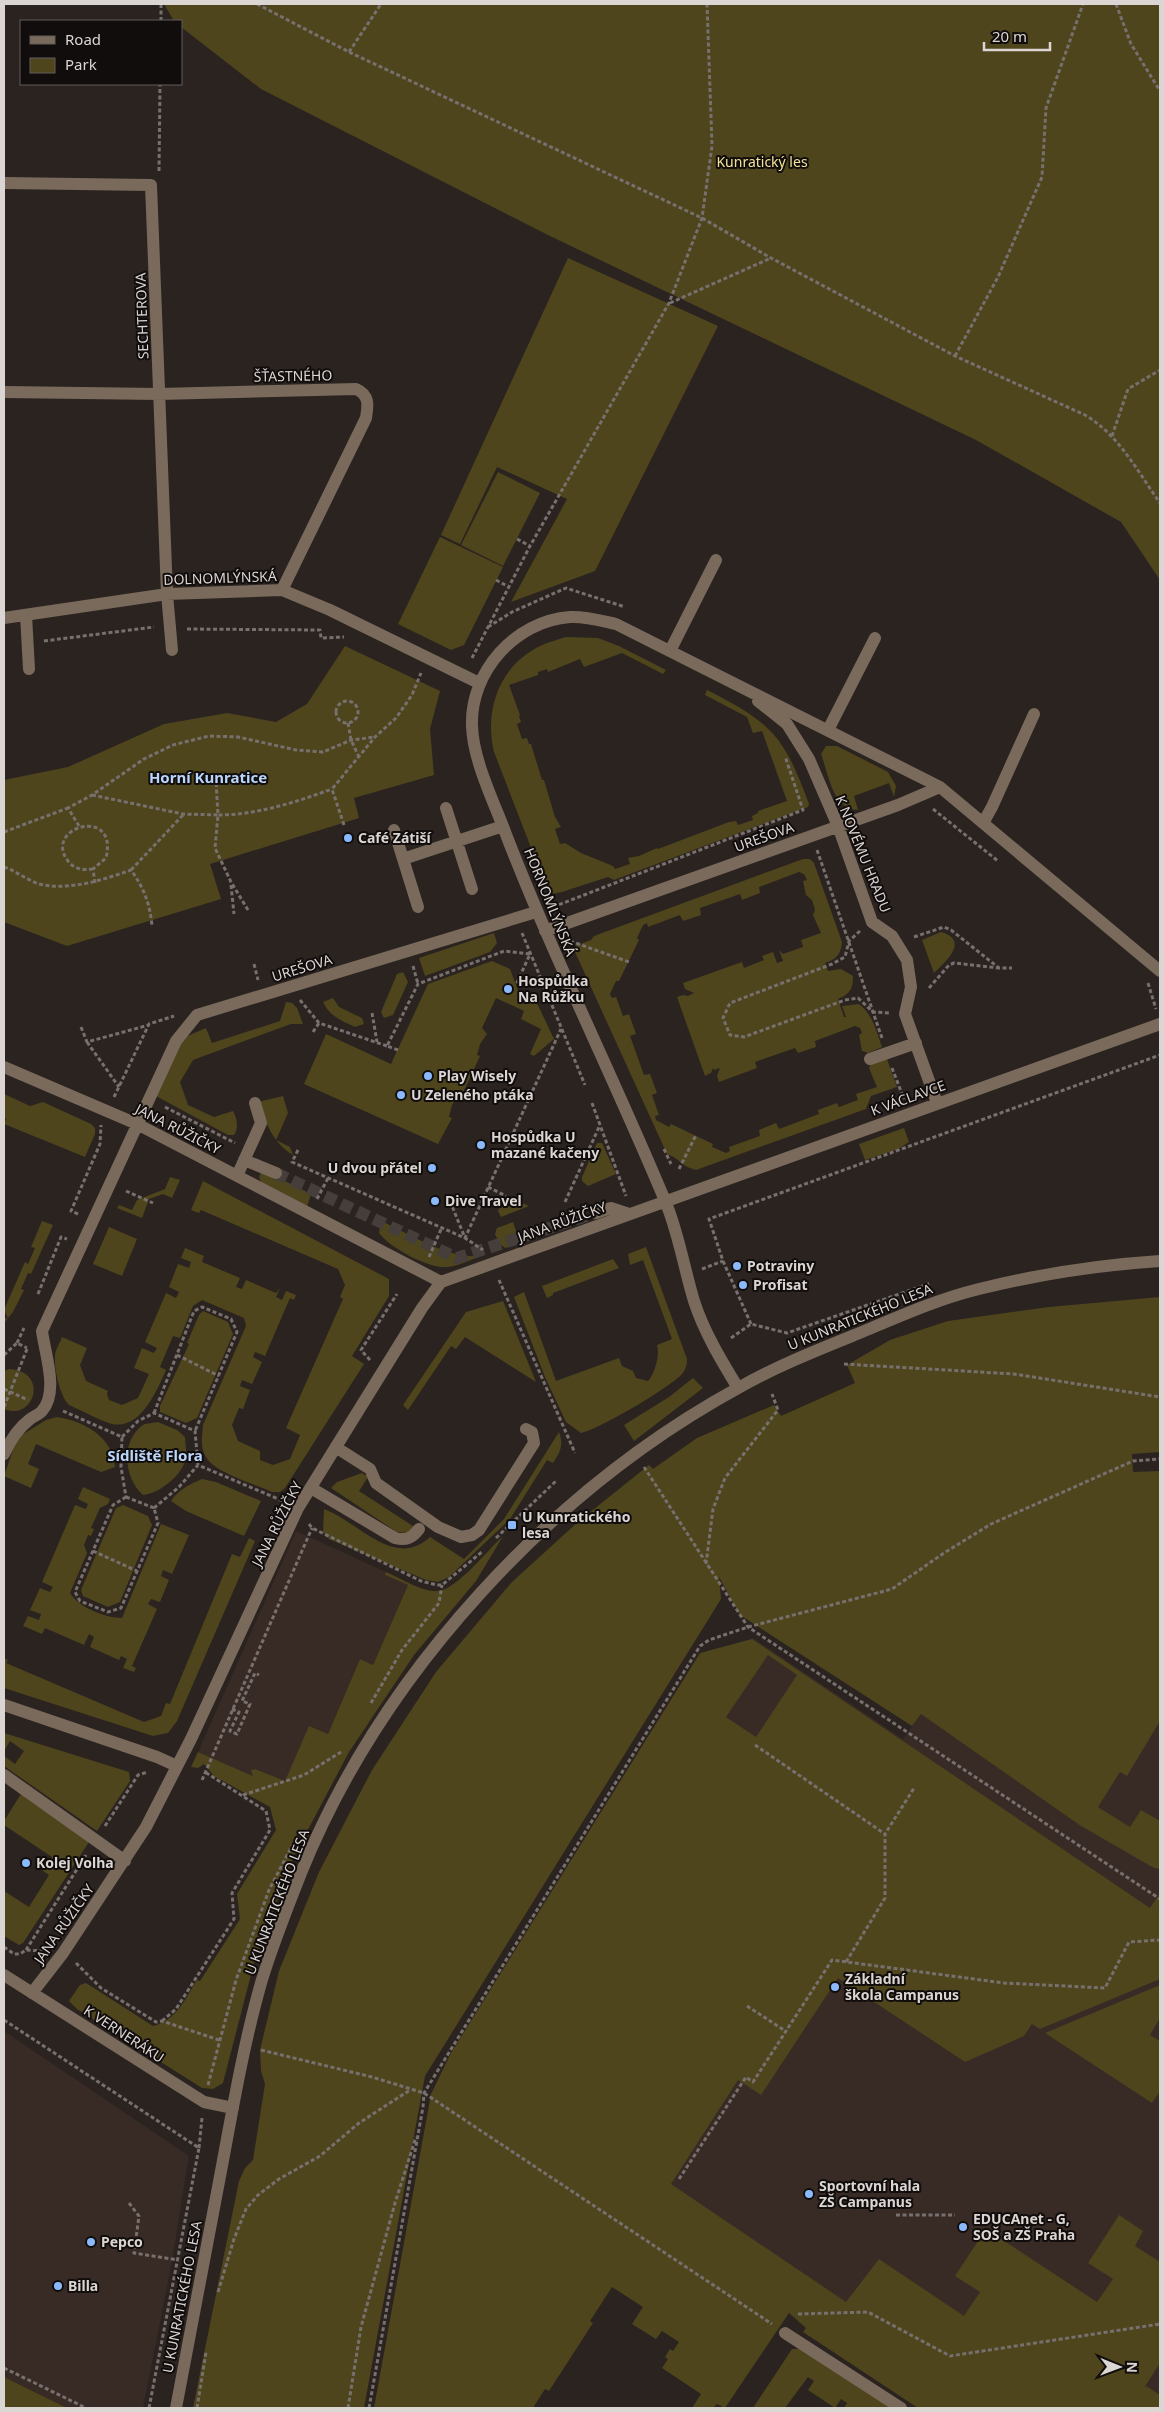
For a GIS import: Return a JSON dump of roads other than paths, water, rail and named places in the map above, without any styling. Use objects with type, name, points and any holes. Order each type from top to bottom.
[{"type":"street","name":"SECHTEROVA","points":[[4,183],[151,185],[167,594],[172,650]]},
{"type":"street","name":"ŠŤASTNÉHO","points":[[4,392],[160,394],[356,389],[363,392],[367,397],[366,418],[282,590]]},
{"type":"street","points":[[670,651],[716,560]]},
{"type":"street","name":"DOLNOMLÝNSKÁ","points":[[4,618],[167,594],[282,590],[330,610],[479,683]]},
{"type":"street","points":[[26,615],[29,669]]},
{"type":"street","name":"HORNOMLÝNSKÁ","points":[[738,1388],[714,1348],[694,1301],[677,1229],[536,912],[477,756],[472,728],[473,709],[479,683],[493,658],[511,642],[551,620],[572,617],[616,624],[940,787]]},
{"type":"street","points":[[828,730],[875,638]]},
{"type":"street","name":"K NOVÉMU HRADU","points":[[741,687],[787,724],[809,759],[838,826],[872,922],[892,936],[907,960],[911,987],[905,1014],[916,1043]]},
{"type":"street","points":[[983,823],[1034,714]]},
{"type":"street","points":[[940,787],[1160,971]]},
{"type":"street","name":"UREŠOVA","points":[[545,931],[919,797],[940,787]]},
{"type":"street","points":[[446,808],[472,890]]},
{"type":"street","points":[[403,859],[503,826]]},
{"type":"street","points":[[394,830],[418,907]]},
{"type":"street","name":"UREŠOVA","points":[[137,1124],[176,1041],[197,1016],[536,912]]},
{"type":"street","name":"K VÁCLAVCE","points":[[665,1201],[937,1104],[1159,1020]]},
{"type":"street","points":[[870,1058],[916,1043],[937,1104]]},
{"type":"street","name":"JANA RŮŽIČKY","points":[[4,1067],[137,1124],[441,1282]]},
{"type":"street","points":[[237,1176],[261,1124],[254,1103]]},
{"type":"street","points":[[4,1454],[11,1438],[29,1419],[41,1412],[47,1404],[50,1383],[42,1331],[137,1124]]},
{"type":"street","points":[[246,1155],[276,1174]]},
{"type":"street","name":"JANA RŮŽIČKY","points":[[32,1993],[63,1953],[146,1827],[177,1766],[298,1508],[337,1448],[422,1308],[441,1282],[629,1209],[665,1201]]},
{"type":"street","points":[[596,1213],[611,1208],[629,1209]]},
{"type":"street","name":"U KUNRATICKÉHO LESA","points":[[176,2408],[245,2046],[262,1981],[300,1875],[336,1799],[394,1701],[456,1620],[533,1540],[577,1500],[642,1449],[738,1388],[788,1362],[920,1307],[978,1289],[1065,1270],[1160,1262]]},
{"type":"street","points":[[337,1448],[370,1468],[376,1483],[438,1527],[461,1537],[472,1535],[479,1530],[534,1443],[532,1432],[526,1429]]},
{"type":"street","points":[[311,1488],[395,1538],[404,1540],[414,1536],[419,1529]]},
{"type":"street","points":[[4,1705],[157,1757],[177,1766]]},
{"type":"street","points":[[4,1775],[125,1861]]},
{"type":"street","name":"K VERNERÁKU","points":[[4,1975],[204,2102],[233,2108]]},
{"type":"street","points":[[785,2333],[901,2408]]},
{"type":"tunnel","points":[[276,1173],[457,1258],[596,1213]]},
{"type":"place","name":"Café Zátiší","points":[[348,838]]},
{"type":"place","name":"Hospůdka Na Růžku","points":[[508,989]]},
{"type":"place","name":"Play Wisely","points":[[428,1076]]},
{"type":"place","name":"U Zeleného ptáka","points":[[401,1095]]},
{"type":"place","name":"Hospůdka U mazané kačeny","points":[[481,1145]]},
{"type":"place","name":"U dvou přátel","points":[[432,1168]]},
{"type":"place","name":"Dive Travel","points":[[435,1201]]},
{"type":"place","name":"Potraviny","points":[[737,1266]]},
{"type":"place","name":"Profisat","points":[[743,1285]]},
{"type":"place","name":"U Kunratického lesa","points":[[512,1525]]},
{"type":"place","name":"Kolej Volha","points":[[26,1863]]},
{"type":"place","name":"Základní škola Campanus","points":[[835,1987]]},
{"type":"place","name":"Sportovní hala ZŠ Campanus","points":[[809,2194]]},
{"type":"place","name":"EDUCAnet - G, SOŠ a ZŠ Praha","points":[[963,2227]]},
{"type":"place","name":"Pepco","points":[[91,2242]]},
{"type":"place","name":"Billa","points":[[58,2286]]},
{"type":"district","name":"Horní Kunratice","points":[[208,778]]},
{"type":"district","name":"Sídliště Flora","points":[[155,1456]]},
{"type":"park label","name":"Kunratický les","points":[[762,162]]}]
